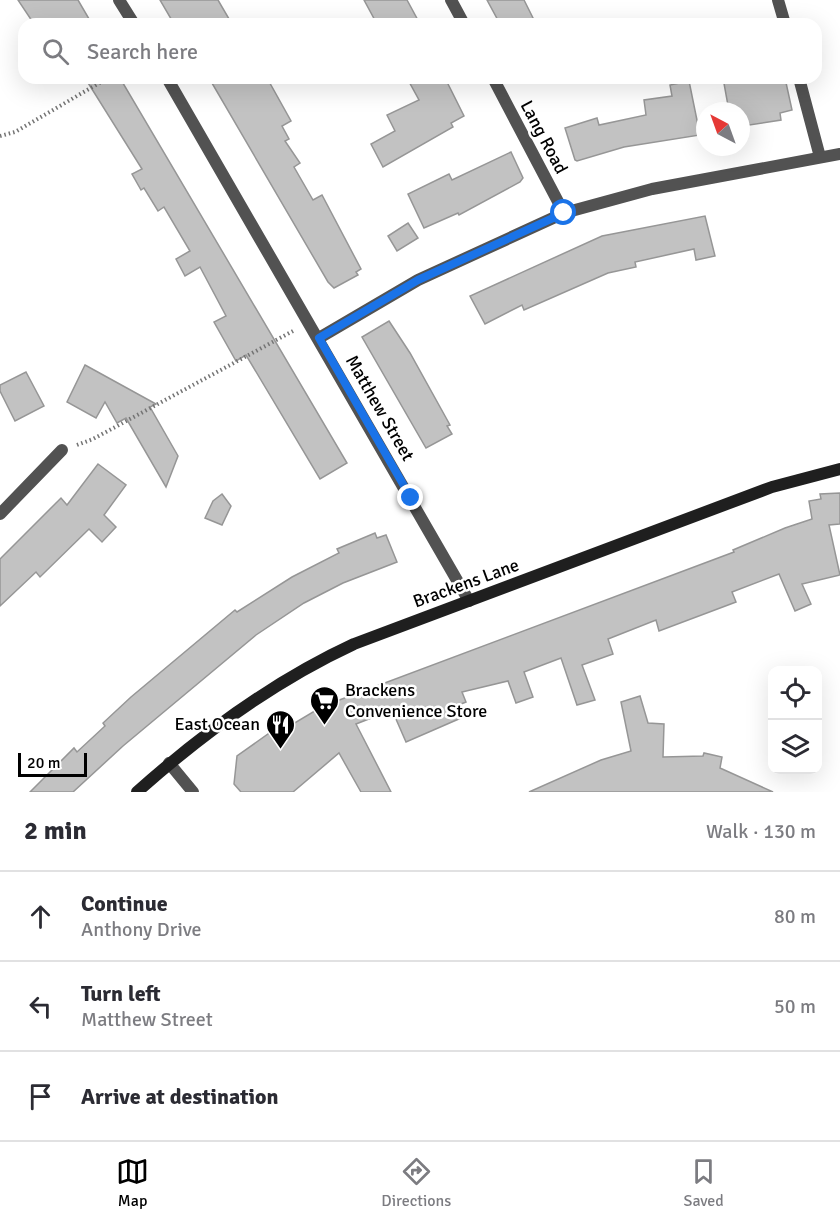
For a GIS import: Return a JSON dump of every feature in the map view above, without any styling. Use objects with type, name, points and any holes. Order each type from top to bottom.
[{"type":"street","points":[[119,0],[130,18]]},
{"type":"street","points":[[451,0],[461,18]]},
{"type":"street","points":[[778,0],[782,18]]},
{"type":"street","name":"Matthew Street","points":[[170,84],[310,322],[470,601]]},
{"type":"street","name":"Lang Road","points":[[496,84],[564,213]]},
{"type":"street","points":[[801,84],[820,157]]},
{"type":"street","points":[[319,338],[418,280],[564,213],[652,189],[840,154]]},
{"type":"street","points":[[0,514],[63,450]]},
{"type":"street","name":"Brackens Lane","points":[[137,792],[169,763],[259,698],[330,655],[385,631],[772,487],[840,469]]},
{"type":"street","points":[[169,763],[193,792]]},
{"type":"path","points":[[0,136],[15,132],[98,84]]},
{"type":"path","points":[[63,450],[93,439],[310,322]]},
{"type":"building","points":[[18,0],[78,0],[88,18],[30,18]]},
{"type":"building","points":[[160,0],[218,0],[228,18],[170,18]]},
{"type":"building","points":[[364,0],[407,0],[417,18],[374,18]]},
{"type":"building","points":[[487,0],[524,0],[533,18],[497,18]]},
{"type":"building","points":[[89,84],[124,84],[347,463],[320,479],[246,355],[236,361],[214,322],[226,316],[200,267],[185,276],[176,259],[190,251],[164,207],[158,211],[144,188],[141,190],[132,174],[142,169]]},
{"type":"building","points":[[212,84],[270,84],[291,121],[282,126],[289,139],[285,141],[300,163],[294,167],[313,200],[322,195],[361,269],[356,272],[358,275],[334,288],[328,282]]},
{"type":"building","points":[[410,84],[448,84],[464,116],[451,123],[453,127],[383,167],[371,144],[395,131],[387,115],[419,100]]},
{"type":"building","points":[[690,84],[696,115],[696,136],[624,147],[575,160],[565,128],[597,118],[599,125],[646,115],[644,100],[672,96],[670,85]]},
{"type":"building","points":[[724,84],[786,84],[792,110],[780,113],[781,120],[750,125],[750,102],[727,102]]},
{"type":"building","points":[[511,152],[523,178],[520,182],[459,215],[458,213],[424,228],[408,194],[449,174],[452,180]]},
{"type":"building","points":[[705,216],[715,256],[696,260],[694,249],[635,262],[636,267],[608,273],[524,310],[522,305],[485,324],[470,296],[602,236]]},
{"type":"building","points":[[408,223],[418,238],[397,251],[388,236]]},
{"type":"building","points":[[389,321],[410,353],[450,425],[447,426],[452,434],[426,448],[362,337]]},
{"type":"building","points":[[85,365],[156,404],[150,407],[178,456],[166,487],[126,418],[117,423],[105,402],[96,418],[67,402]]},
{"type":"building","points":[[26,372],[44,406],[15,421],[0,391],[0,385]]},
{"type":"building","points":[[98,464],[126,485],[104,515],[116,527],[102,542],[89,529],[40,577],[36,572],[0,606],[0,559],[61,498],[67,505]]},
{"type":"building","points":[[840,493],[840,524],[829,525],[840,575],[802,584],[811,604],[795,611],[779,574],[732,592],[736,602],[659,631],[656,620],[608,639],[613,654],[582,665],[595,700],[577,705],[561,658],[524,672],[533,697],[516,703],[508,681],[462,692],[466,702],[456,706],[461,718],[406,742],[392,710],[356,724],[391,792],[361,792],[339,753],[293,792],[241,792],[234,784],[237,756],[275,729],[278,733],[333,700],[334,702],[734,552],[733,550],[812,519],[809,501],[821,499],[820,494]]},
{"type":"building","points":[[222,494],[231,506],[222,525],[205,518],[213,501]]},
{"type":"building","points":[[375,533],[377,538],[386,535],[397,562],[343,583],[304,603],[256,635],[123,746],[73,792],[30,792],[74,748],[77,752],[105,726],[103,723],[131,697],[235,610],[237,612],[292,577],[339,553],[337,549]]},
{"type":"building","points":[[640,696],[648,723],[664,724],[663,757],[703,756],[704,753],[722,757],[720,768],[773,792],[529,792],[601,760],[631,751],[621,702]]},
{"type":"place","name":"Brackens Convenience Store","points":[[324,726]]},
{"type":"place","name":"East Ocean","points":[[281,750]]},
{"type":"route","points":[[411,498],[319,338],[418,280],[564,213]]}]
